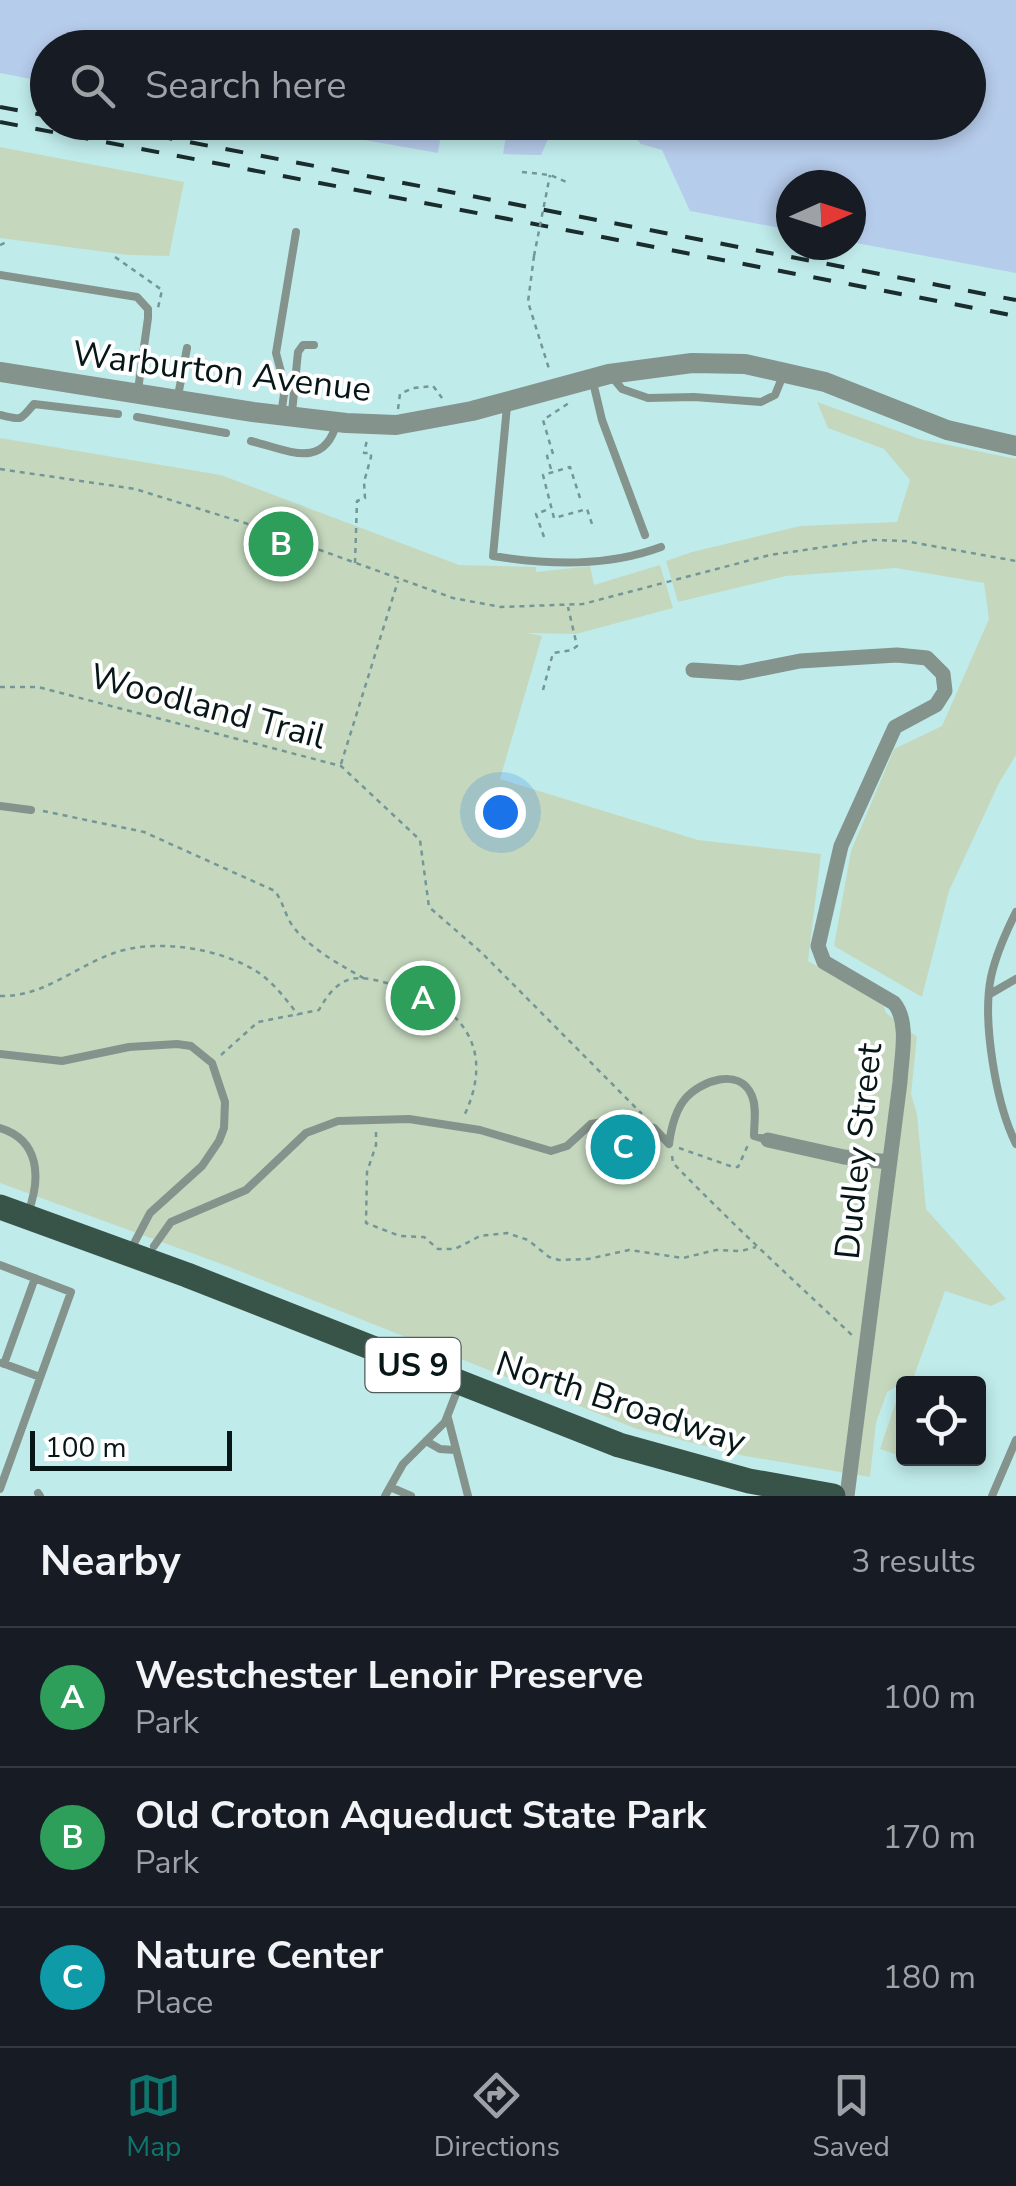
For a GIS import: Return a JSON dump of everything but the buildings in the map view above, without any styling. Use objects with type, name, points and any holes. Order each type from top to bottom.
[{"type":"main road","name":"North Broadway","points":[[0,1207],[141,1250],[460,1384],[620,1445],[749,1482],[834,1496]]},
{"type":"street","name":"Warburton Avenue","points":[[0,372],[286,416],[396,425],[436,420],[563,391],[600,376],[692,363],[746,364],[826,382],[947,430],[1016,446]]},
{"type":"street","name":"Dudley Street","points":[[693,670],[740,673],[800,661],[897,655],[926,658],[943,674],[945,691],[936,705],[895,726],[841,846],[818,946],[824,962],[881,993],[900,1010],[902,1034],[900,1082],[847,1496]]},
{"type":"street","points":[[761,1138],[844,1157],[889,1162]]},
{"type":"lane","points":[[286,416],[276,353],[296,232]]},
{"type":"lane","points":[[0,275],[137,297],[148,309],[148,318],[137,394]]},
{"type":"lane","points":[[286,416],[298,352],[302,345],[314,345]]},
{"type":"lane","points":[[178,400],[187,348]]},
{"type":"lane","points":[[600,376],[648,398],[694,396],[761,402],[775,395],[785,372]]},
{"type":"lane","points":[[600,376],[602,420],[645,534]]},
{"type":"lane","points":[[507,401],[493,556],[522,561],[594,562],[629,558],[661,547]]},
{"type":"lane","points":[[0,416],[26,418],[34,404],[118,414]]},
{"type":"lane","points":[[138,417],[226,433]]},
{"type":"lane","points":[[251,441],[312,454],[332,441],[337,422]]},
{"type":"lane","points":[[0,806],[31,810]]},
{"type":"lane","points":[[1016,912],[1000,944],[990,994],[990,1029],[1000,1098],[1016,1144]]},
{"type":"lane","points":[[990,994],[1016,979]]},
{"type":"lane","points":[[0,1054],[62,1061],[176,1044],[191,1046],[212,1063],[225,1102],[224,1128],[202,1166],[150,1213],[141,1250]]},
{"type":"lane","points":[[668,1144],[672,1125],[686,1098],[714,1079],[737,1080],[752,1094],[761,1138]]},
{"type":"lane","points":[[141,1250],[171,1222],[246,1190],[306,1133],[338,1121],[408,1120],[480,1130],[551,1152],[567,1146],[591,1124],[614,1120],[654,1128],[668,1144]]},
{"type":"lane","points":[[0,1128],[23,1139],[34,1161],[36,1186],[26,1217]]},
{"type":"lane","points":[[0,1265],[71,1292],[0,1489]]},
{"type":"lane","points":[[34,1278],[2,1363],[40,1377]]},
{"type":"lane","points":[[411,1496],[388,1491],[402,1464],[448,1418],[460,1384]]},
{"type":"lane","points":[[448,1418],[468,1496]]},
{"type":"lane","points":[[992,1496],[1016,1440]]},
{"type":"lane","points":[[426,1441],[440,1450],[455,1450]]},
{"type":"path","points":[[522,172],[569,182]]},
{"type":"path","points":[[550,175],[528,302],[563,391],[573,403],[544,420],[553,454],[547,456],[552,472]]},
{"type":"path","points":[[0,246],[9,240]]},
{"type":"path","points":[[115,257],[162,290],[154,310]]},
{"type":"path","points":[[398,411],[400,394],[413,388],[434,386],[444,404]]},
{"type":"path","points":[[355,564],[356,501],[366,498],[364,482],[371,454],[364,452],[369,424]]},
{"type":"path","points":[[580,498],[570,467],[543,475],[554,518],[587,509],[592,524]]},
{"type":"path","points":[[0,469],[135,488],[482,606],[568,605],[608,599],[770,555],[873,540],[905,540],[1016,560]]},
{"type":"path","points":[[544,537],[536,514],[551,509]]},
{"type":"path","points":[[341,766],[398,580]]},
{"type":"path","points":[[543,690],[553,653],[577,646],[568,605]]},
{"type":"path","name":"Woodland Trail","points":[[0,687],[38,688],[341,766],[420,840],[429,908],[482,953],[649,1121]]},
{"type":"path","points":[[31,810],[144,832],[274,892],[283,902],[290,922],[335,962],[368,980]]},
{"type":"path","points":[[0,996],[32,993],[115,952],[145,947],[186,948],[231,958],[259,972],[298,1016]]},
{"type":"path","points":[[212,1063],[258,1022],[318,1010],[327,994],[351,980],[413,990],[451,1011],[476,1049],[475,1093],[458,1127]]},
{"type":"path","points":[[375,1120],[376,1146],[365,1193],[366,1223],[380,1230],[424,1237],[438,1249],[455,1249],[480,1236],[506,1233],[528,1240],[549,1257],[560,1260],[630,1250],[682,1258],[756,1247]]},
{"type":"path","points":[[688,1151],[738,1167],[761,1138]]},
{"type":"path","points":[[668,1144],[674,1164],[756,1247],[866,1346]]},
{"type":"green space","points":[[0,147],[184,182],[169,256],[128,255],[0,238]]},
{"type":"green space","points":[[817,402],[920,439],[1016,459],[1016,755],[949,891],[922,997],[834,946],[851,851],[894,749],[942,726],[989,619],[984,583],[896,568],[786,576],[678,602],[666,561],[800,526],[897,522],[910,480],[884,449],[828,428]]},
{"type":"green space","points":[[0,438],[221,475],[459,565],[536,567],[536,572],[590,566],[594,585],[660,565],[673,608],[576,634],[527,633],[542,636],[500,779],[698,840],[821,854],[808,961],[882,1001],[886,1013],[917,1037],[911,1094],[917,1114],[926,1209],[1006,1299],[991,1306],[945,1291],[914,1376],[896,1376],[896,1387],[887,1392],[876,1423],[870,1477],[745,1456],[637,1429],[227,1266],[0,1183]]},
{"type":"green space","points":[[896,1401],[896,1455],[880,1449]]},
{"type":"water","points":[[0,0],[1016,0],[1016,273],[866,245],[866,170],[776,170],[776,227],[690,211],[662,150],[638,140],[986,140],[986,30],[30,30],[30,79],[0,73]]},
{"type":"water","points":[[364,140],[440,140],[438,153]]},
{"type":"water","points":[[505,140],[548,140],[541,155],[503,154]]},
{"type":"railway","points":[[0,107],[30,113]]},
{"type":"railway","points":[[0,122],[30,128]]},
{"type":"railway","points":[[94,140],[1016,316]]},
{"type":"railway","points":[[178,140],[1016,300]]},
{"type":"place","name":"Old Croton Aqueduct State Park","points":[[281,544]]},
{"type":"place","name":"Westchester Lenoir Preserve","points":[[423,998]]},
{"type":"place","name":"Nature Center","points":[[623,1147]]}]
